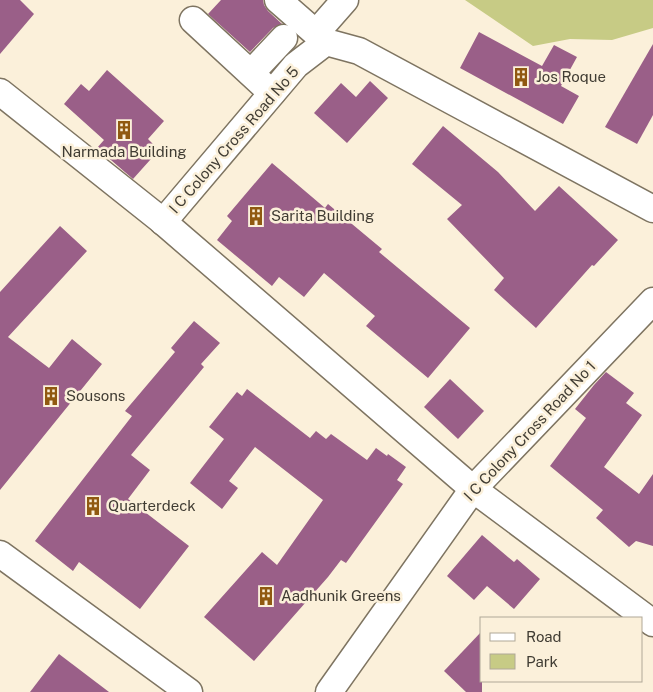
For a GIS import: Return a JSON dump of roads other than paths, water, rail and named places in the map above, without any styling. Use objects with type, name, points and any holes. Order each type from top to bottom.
[{"type":"street","points":[[278,0],[321,38],[358,51],[653,209]]},
{"type":"street","name":"I C Colony Cross Road No 5","points":[[163,222],[321,38],[345,0]]},
{"type":"street","points":[[193,20],[272,93]]},
{"type":"street","points":[[251,74],[284,38]]},
{"type":"street","points":[[0,92],[163,222],[473,489],[653,623]]},
{"type":"street","name":"I C Colony Cross Road No 1","points":[[329,692],[473,489],[653,301]]},
{"type":"street","points":[[0,554],[189,692]]},
{"type":"place","name":"Jos Roque","points":[[521,77]]},
{"type":"place","name":"Narmada Building","points":[[124,130]]},
{"type":"place","name":"Sarita Building","points":[[256,216]]},
{"type":"place","name":"Sousons","points":[[51,396]]},
{"type":"place","name":"Quarterdeck","points":[[93,506]]},
{"type":"place","name":"Aadhunik Greens","points":[[266,596]]}]
